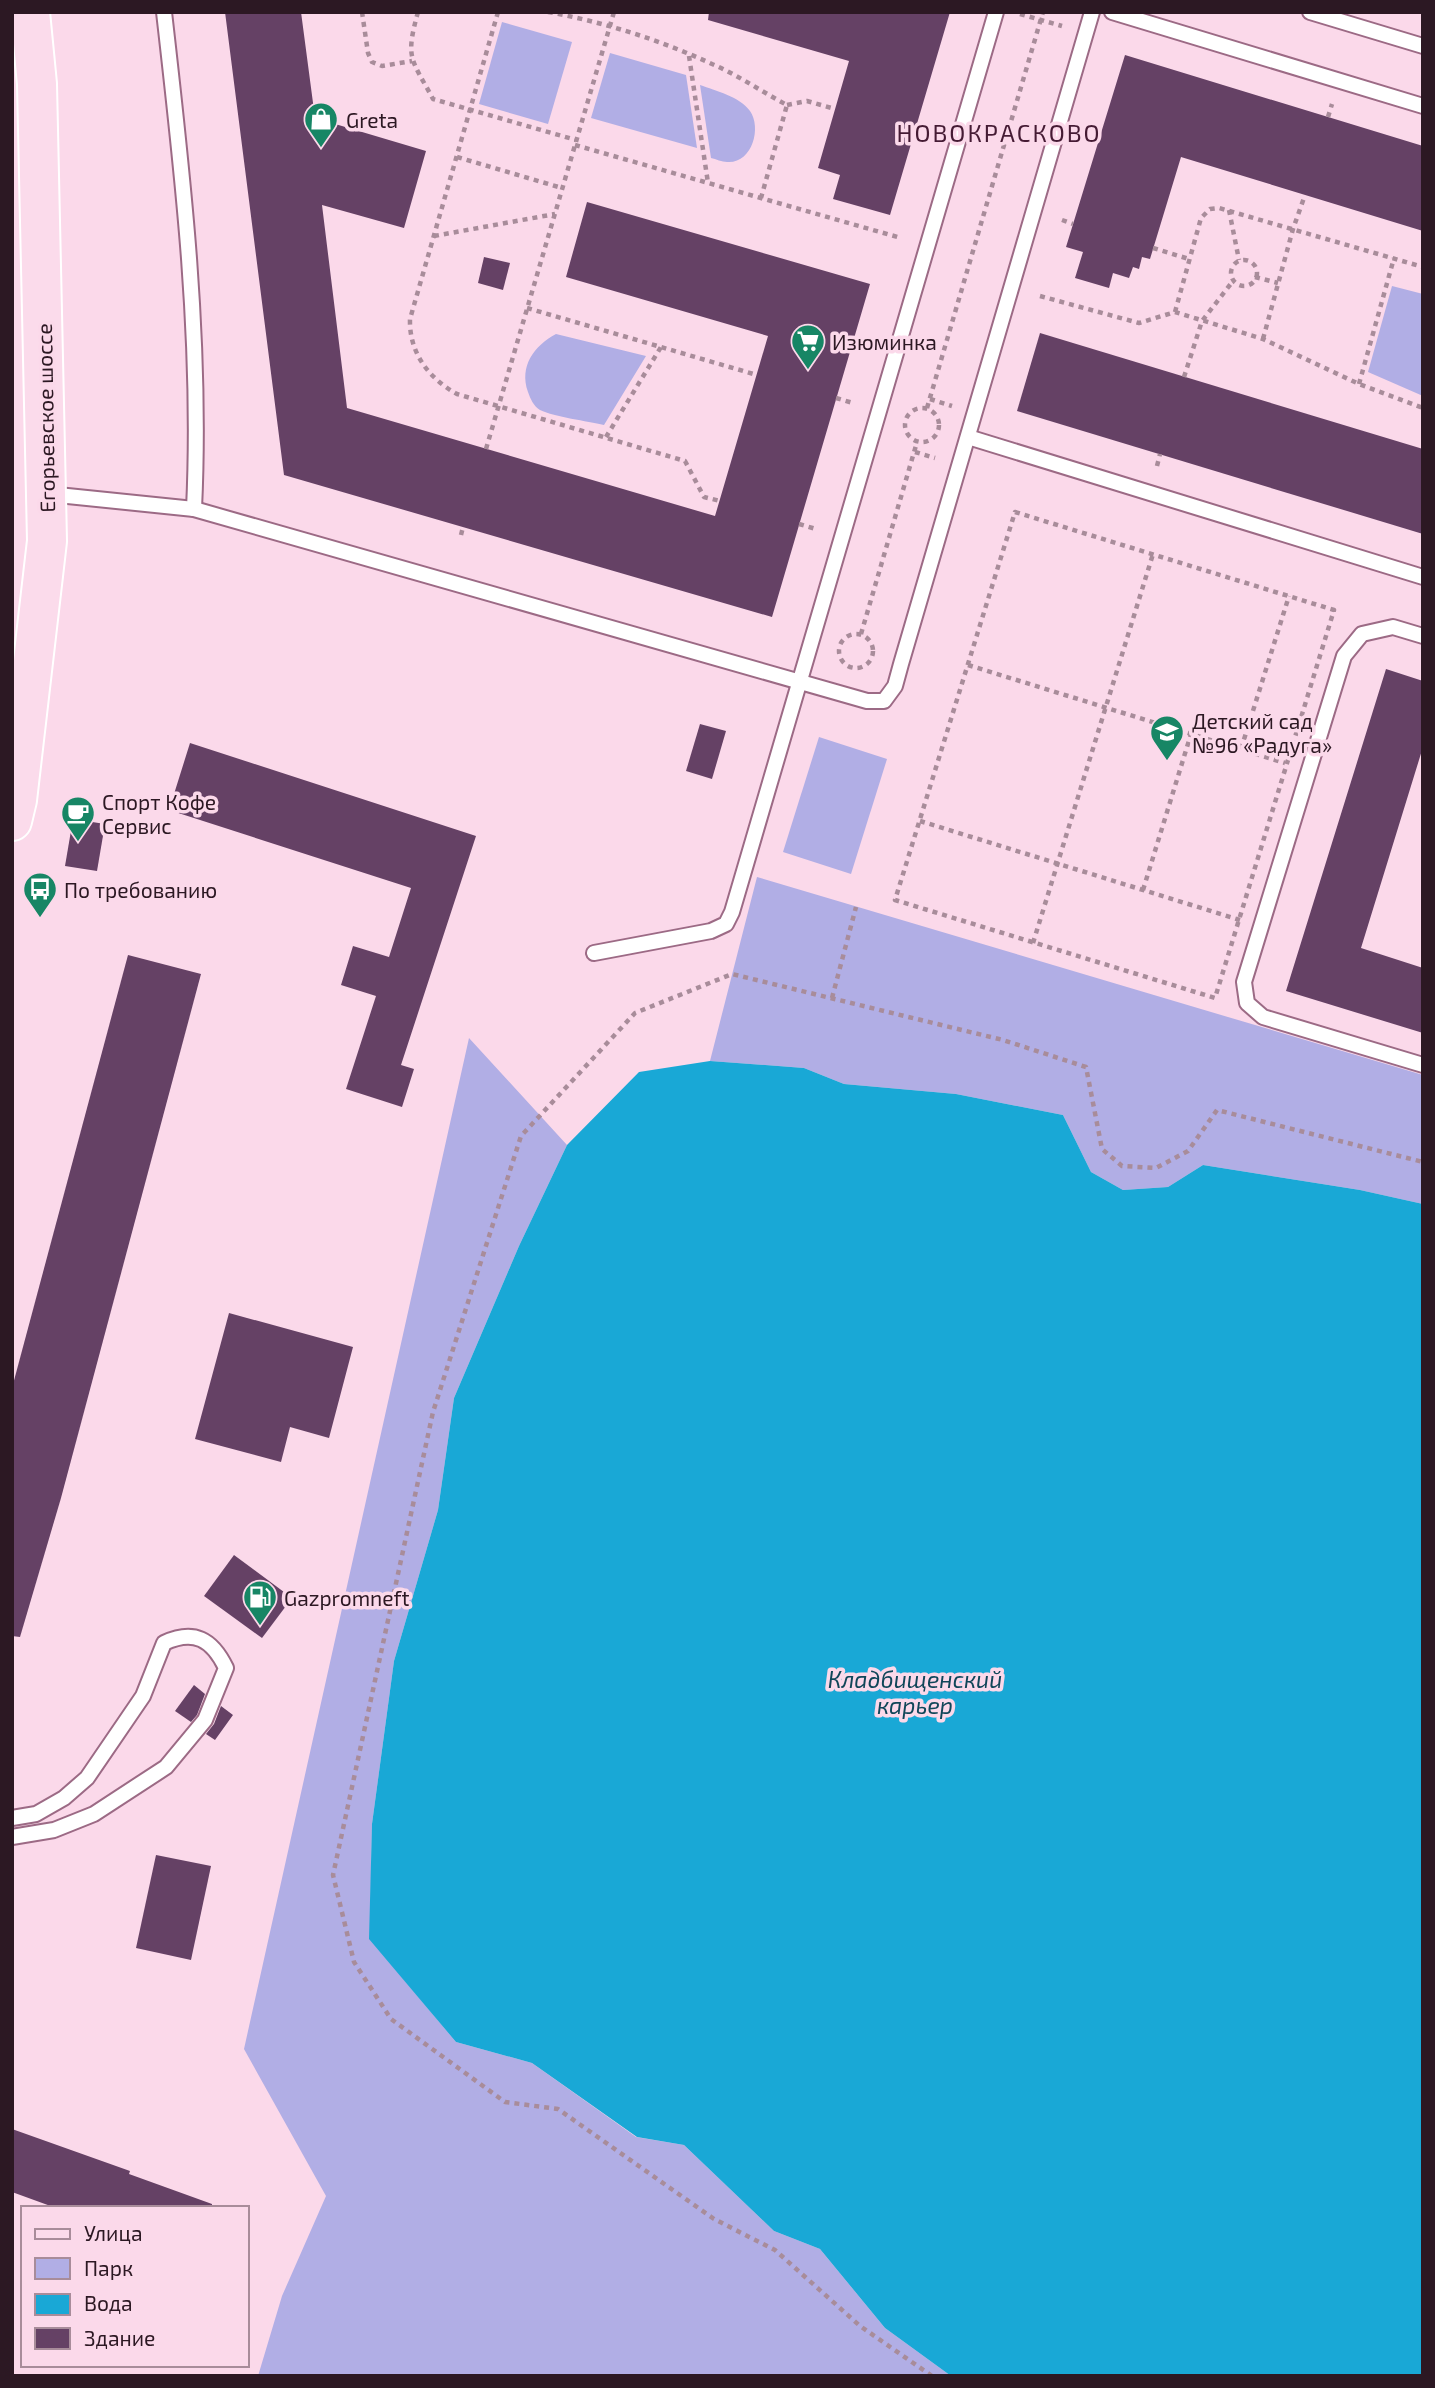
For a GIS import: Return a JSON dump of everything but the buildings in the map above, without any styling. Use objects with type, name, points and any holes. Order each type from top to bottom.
[{"type":"main road","name":"Егорьевское шоссе","points":[[12,821],[17,800],[47,541],[37,84],[30,12]]},
{"type":"lane","points":[[164,12],[189,235],[197,448],[194,509]]},
{"type":"lane","points":[[594,953],[711,931],[726,924],[732,912],[996,12]]},
{"type":"lane","points":[[46,494],[194,509],[867,701],[884,701],[895,686],[1092,12]]},
{"type":"lane","points":[[1112,12],[1423,107]]},
{"type":"lane","points":[[1310,12],[1423,47]]},
{"type":"lane","points":[[968,437],[1423,577]]},
{"type":"lane","points":[[1423,636],[1393,626],[1362,634],[1344,656],[1244,982],[1247,1003],[1263,1017],[1423,1065]]},
{"type":"lane","points":[[12,1818],[36,1814],[64,1798],[87,1778],[143,1696],[164,1643],[181,1635],[204,1640],[217,1650],[226,1668],[205,1720],[166,1767],[94,1814],[54,1830],[12,1837]]},
{"type":"path","points":[[362,12],[368,53],[372,62],[382,66],[412,61]]},
{"type":"path","points":[[418,12],[409,50],[412,61],[433,99],[708,183],[901,238]]},
{"type":"path","points":[[498,12],[411,319],[410,334],[414,349],[443,386],[457,394],[685,461],[704,497],[720,501]]},
{"type":"path","points":[[548,12],[610,26],[713,64],[787,106],[807,101],[835,109]]},
{"type":"path","points":[[486,449],[614,12]]},
{"type":"path","points":[[927,408],[1042,12]]},
{"type":"path","points":[[1016,13],[1065,27]]},
{"type":"path","points":[[689,55],[708,183]]},
{"type":"path","points":[[1328,117],[1333,103]]},
{"type":"path","points":[[761,198],[787,106]]},
{"type":"path","points":[[915,132],[931,137]]},
{"type":"path","points":[[457,157],[562,188]]},
{"type":"path","points":[[1263,339],[1305,195]]},
{"type":"path","points":[[1175,312],[1201,218],[1210,209],[1219,208],[1423,267]]},
{"type":"path","points":[[1229,211],[1239,260]]},
{"type":"path","points":[[434,236],[555,214]]},
{"type":"path","points":[[1062,220],[1073,224]]},
{"type":"path","points":[[1153,248],[1189,259]]},
{"type":"path","points":[[1359,384],[1394,258]]},
{"type":"path","points":[[1239,260],[1247,260],[1254,264],[1257,272],[1255,276],[1248,285],[1240,285],[1233,281],[1230,273],[1239,260]]},
{"type":"path","points":[[1255,276],[1278,283]]},
{"type":"path","points":[[1184,376],[1202,321],[1233,281]]},
{"type":"path","points":[[1040,296],[1139,323],[1175,312],[1263,339],[1359,384],[1423,408]]},
{"type":"path","points":[[527,308],[757,375]]},
{"type":"path","points":[[606,438],[661,347]]},
{"type":"path","points":[[836,398],[853,403]]},
{"type":"path","points":[[930,399],[962,408]]},
{"type":"path","points":[[927,408],[935,413],[939,430],[934,438],[917,442],[910,438],[905,429],[905,420],[910,412],[927,408]]},
{"type":"path","points":[[861,634],[917,442]]},
{"type":"path","points":[[915,452],[946,461]]},
{"type":"path","points":[[1157,466],[1160,454]]},
{"type":"path","points":[[1015,512],[1289,596],[1334,610],[1214,998],[895,900],[1015,512]]},
{"type":"path","points":[[799,524],[816,529]]},
{"type":"path","points":[[461,535],[463,527]]},
{"type":"path","points":[[1033,943],[1153,554]]},
{"type":"path","points":[[1241,749],[1289,596]]},
{"type":"path","points":[[852,634],[861,634],[869,639],[873,656],[869,664],[861,668],[851,668],[839,655],[839,646],[852,634]]},
{"type":"path","points":[[968,665],[1309,770]]},
{"type":"path","points":[[1143,890],[1192,734]]},
{"type":"path","points":[[920,821],[1261,926]]},
{"type":"path","points":[[832,998],[856,907]]},
{"type":"path","points":[[932,2376],[860,2326],[775,2250],[713,2219],[558,2109],[505,2102],[391,2019],[354,1962],[333,1875],[433,1412],[521,1136],[635,1013],[732,974],[1003,1040],[1086,1068],[1102,1149],[1122,1166],[1156,1168],[1188,1151],[1217,1110],[1423,1162]]},
{"type":"green space","points":[[502,22],[572,42],[548,124],[479,104]]},
{"type":"green space","points":[[610,53],[686,75],[697,148],[591,118]]},
{"type":"green space","points":[[700,85],[740,101],[750,111],[755,135],[748,151],[736,161],[725,162],[711,158]]},
{"type":"green space","points":[[1392,286],[1423,294],[1423,396],[1368,372]]},
{"type":"green space","points":[[556,334],[646,356],[604,425],[546,412],[538,409],[531,400],[526,383],[527,365],[541,344]]},
{"type":"green space","points":[[819,737],[887,759],[851,874],[783,852]]},
{"type":"green space","points":[[757,877],[1423,1075],[1423,1204],[1360,1190],[1203,1165],[1168,1187],[1123,1190],[1091,1172],[1063,1115],[956,1094],[844,1084],[804,1068],[710,1061]]},
{"type":"green space","points":[[469,1038],[567,1145],[519,1246],[454,1398],[438,1510],[394,1661],[372,1824],[370,1939],[456,2042],[532,2063],[636,2137],[684,2145],[774,2231],[820,2249],[885,2328],[951,2376],[258,2376],[282,2296],[326,2196],[244,2049]]},
{"type":"water","name":"Кладбищенский карьер","points":[[710,1061],[804,1068],[844,1084],[956,1094],[1063,1115],[1091,1172],[1123,1190],[1168,1187],[1203,1165],[1360,1190],[1423,1204],[1423,2376],[951,2376],[885,2328],[820,2249],[774,2231],[684,2145],[637,2137],[532,2063],[456,2042],[369,1939],[372,1824],[394,1661],[438,1510],[454,1398],[519,1246],[567,1145],[639,1072]]},
{"type":"place","name":"Greta","points":[[321,149]]},
{"type":"place","name":"Изюминка","points":[[808,371]]},
{"type":"place","name":"Детский сад №96 «Радуга»","points":[[1167,762]]},
{"type":"place","name":"Спорт Кофе Сервис","points":[[78,843]]},
{"type":"place","name":"По требованию","points":[[40,919]]},
{"type":"place","name":"Gazpromneft","points":[[260,1627]]},
{"type":"district","name":"НОВОКРАСКОВО","points":[[999,132]]}]
